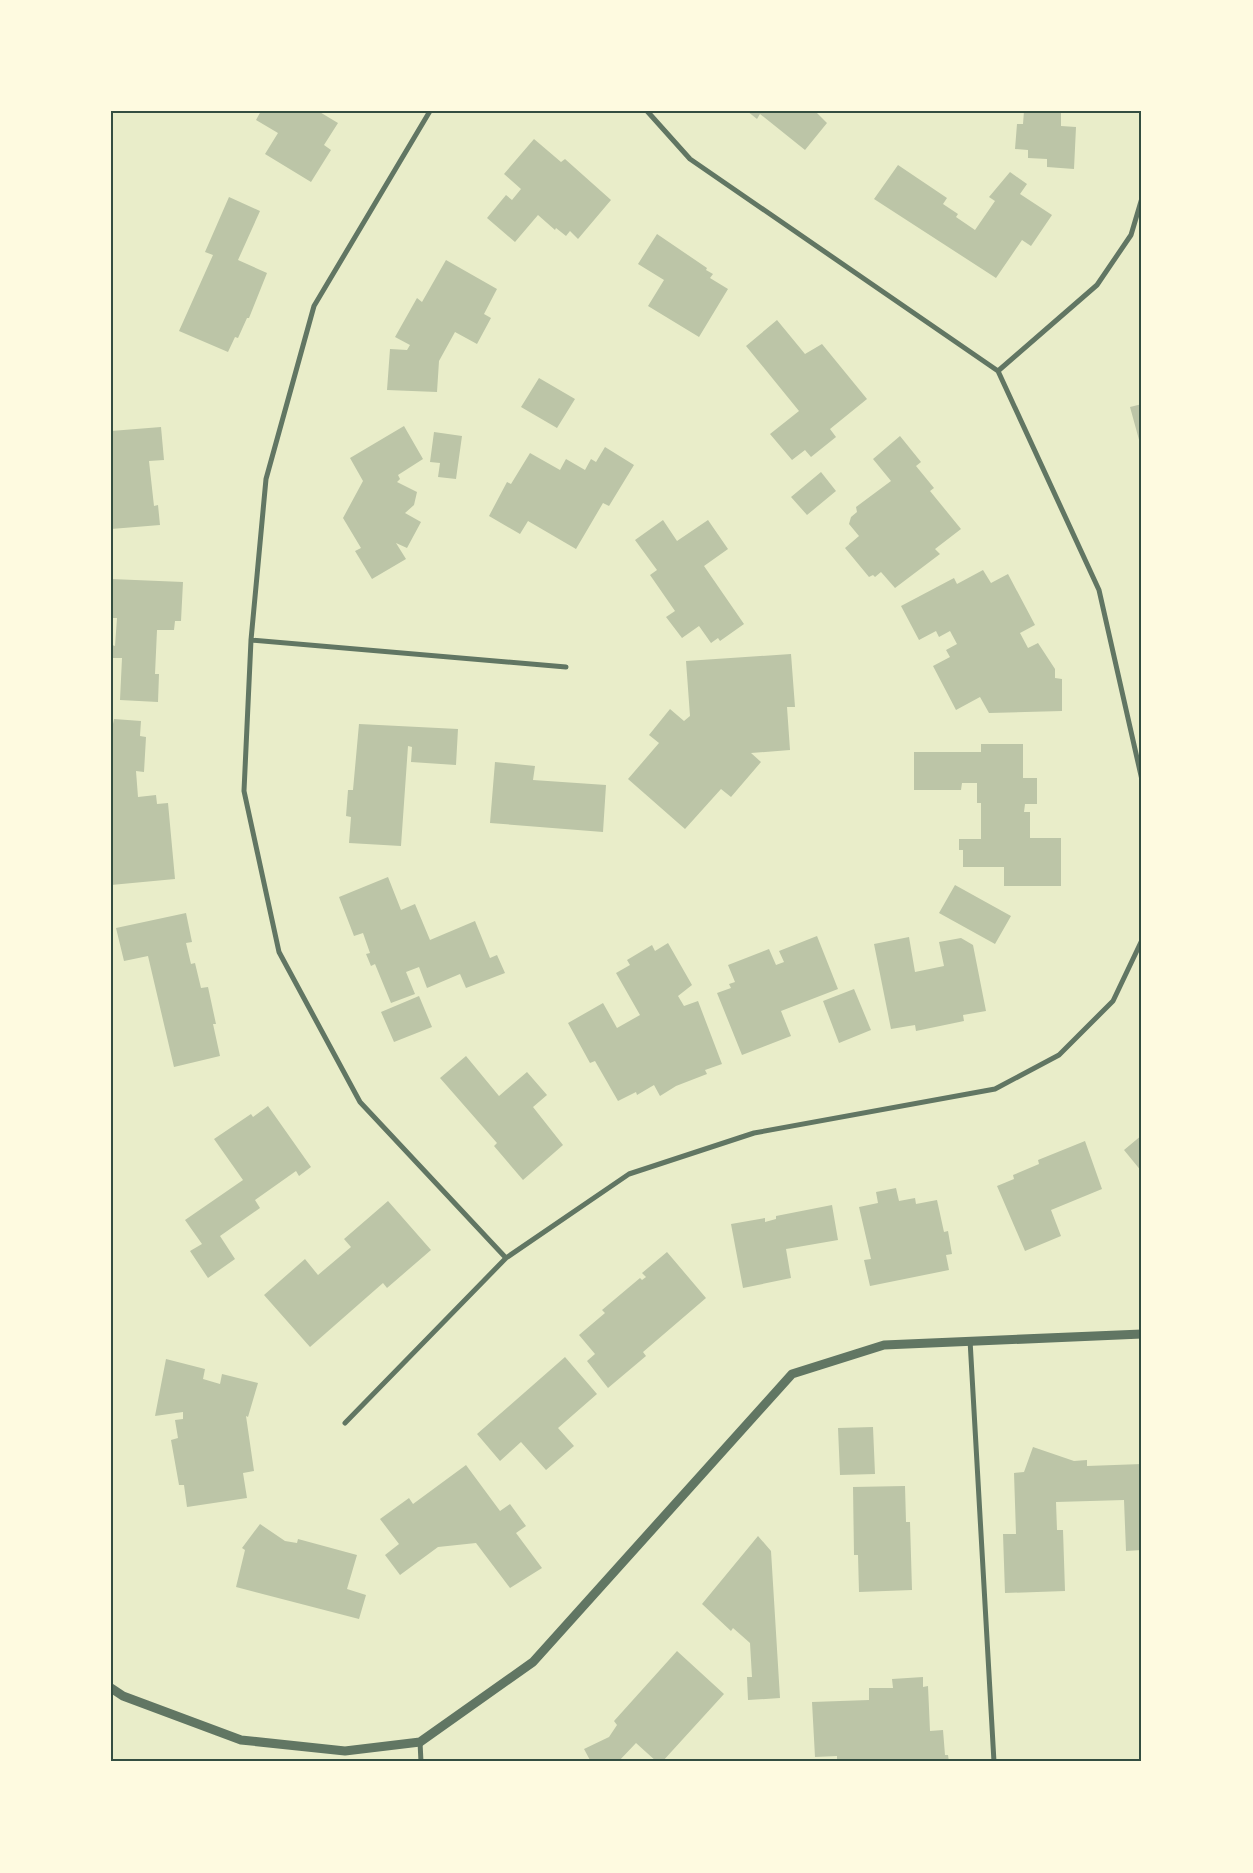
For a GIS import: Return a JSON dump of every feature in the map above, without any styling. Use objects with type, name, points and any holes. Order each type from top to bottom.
[{"type":"street","points":[[430,111],[314,306],[266,479],[251,640],[244,792],[279,952],[360,1102],[506,1258]]},
{"type":"street","points":[[648,111],[690,159],[998,371],[1099,590],[1142,780]]},
{"type":"street","points":[[998,371],[1097,285],[1131,235],[1142,198]]},
{"type":"street","points":[[251,640],[566,667]]},
{"type":"street","points":[[345,1424],[506,1258],[629,1174],[754,1133],[994,1089],[1059,1055],[1086,1028],[1112,1000],[1142,940]]},
{"type":"street","points":[[111,1688],[123,1696],[241,1740],[345,1751],[420,1742],[533,1662],[792,1374],[884,1345],[1142,1334]]},
{"type":"street","points":[[970,1340],[994,1762]]},
{"type":"street","points":[[420,1742],[421,1762]]},
{"type":"building","points":[[261,111],[318,111],[338,123],[324,145],[331,150],[311,182],[265,154],[278,133],[256,120]]},
{"type":"building","points":[[747,111],[815,111],[827,123],[805,150],[760,114],[757,119]]},
{"type":"building","points":[[1024,111],[1061,111],[1061,126],[1076,127],[1074,169],[1047,167],[1047,159],[1028,158],[1028,150],[1015,149],[1017,124],[1023,124]]},
{"type":"building","points":[[534,139],[561,162],[565,159],[611,200],[578,239],[570,231],[566,236],[556,228],[555,230],[538,215],[515,242],[487,218],[506,195],[512,200],[521,189],[504,174]]},
{"type":"building","points":[[898,165],[947,198],[943,204],[958,214],[956,217],[975,230],[995,201],[989,197],[1010,172],[1027,184],[1020,194],[1052,215],[1031,246],[1022,240],[996,278],[874,199]]},
{"type":"building","points":[[229,197],[260,211],[238,260],[267,273],[249,318],[247,318],[238,338],[235,337],[228,352],[179,331],[213,255],[205,252]]},
{"type":"building","points":[[657,234],[707,268],[706,270],[713,274],[710,278],[728,289],[699,337],[648,306],[664,280],[638,264]]},
{"type":"building","points":[[446,260],[497,289],[484,314],[491,318],[477,344],[455,332],[439,361],[437,392],[387,390],[390,349],[407,350],[410,345],[395,337],[417,298],[422,302]]},
{"type":"building","points":[[777,320],[805,354],[822,344],[867,399],[830,429],[836,437],[811,457],[805,450],[792,460],[770,434],[799,411],[746,346]]},
{"type":"building","points":[[539,378],[575,399],[557,428],[521,407]]},
{"type":"building","points":[[1142,404],[1142,447],[1141,447],[1130,407]]},
{"type":"building","points":[[404,426],[423,459],[398,475],[400,479],[397,482],[417,492],[414,505],[405,513],[421,522],[407,548],[396,543],[406,559],[372,579],[355,551],[361,548],[343,518],[363,481],[350,458]]},
{"type":"building","points":[[161,427],[164,460],[149,461],[154,506],[158,505],[160,525],[111,529],[111,431]]},
{"type":"building","points":[[434,432],[462,436],[456,479],[438,477],[440,463],[430,462]]},
{"type":"building","points":[[900,436],[921,462],[916,466],[934,488],[930,491],[961,529],[935,549],[940,554],[895,588],[881,572],[875,577],[873,575],[869,577],[845,548],[859,536],[849,524],[851,517],[857,512],[856,507],[891,481],[873,459]]},
{"type":"building","points":[[605,447],[634,465],[609,506],[603,503],[576,549],[528,521],[520,534],[489,516],[507,482],[511,484],[530,453],[560,470],[566,459],[585,470],[591,459],[596,462]]},
{"type":"building","points":[[821,472],[836,491],[807,515],[791,497]]},
{"type":"building","points":[[663,520],[677,541],[708,520],[728,549],[704,566],[744,624],[720,641],[718,638],[711,643],[699,626],[682,638],[666,617],[675,611],[650,575],[657,570],[635,540]]},
{"type":"building","points":[[983,570],[991,583],[1008,574],[1035,625],[1020,633],[1028,648],[1038,643],[1055,669],[1055,678],[1062,679],[1062,711],[989,713],[980,697],[956,710],[933,666],[950,657],[946,650],[957,644],[950,631],[939,637],[936,631],[919,640],[901,606],[954,578],[957,584]]},
{"type":"building","points":[[111,579],[183,582],[181,621],[175,621],[174,630],[157,630],[155,674],[159,674],[158,702],[120,700],[122,658],[112,658],[112,645],[115,646],[117,618],[111,618]]},
{"type":"building","points":[[791,654],[795,707],[787,707],[790,750],[751,753],[761,762],[731,797],[721,789],[685,829],[628,779],[659,743],[649,735],[670,709],[684,721],[690,716],[686,661]]},
{"type":"building","points":[[114,719],[141,721],[140,736],[146,737],[144,772],[136,771],[138,797],[156,795],[157,804],[168,803],[175,879],[111,885],[111,734]]},
{"type":"building","points":[[359,724],[458,729],[456,765],[411,762],[412,747],[408,746],[401,846],[349,843],[351,817],[346,816],[348,790],[353,790]]},
{"type":"building","points":[[981,744],[1023,744],[1023,778],[1037,778],[1037,804],[1025,804],[1024,812],[1030,812],[1030,838],[1061,838],[1061,886],[1004,886],[1004,867],[963,867],[963,850],[959,850],[959,839],[981,839],[981,803],[977,803],[977,783],[962,783],[961,790],[914,790],[914,752],[981,752]]},
{"type":"building","points":[[495,762],[535,766],[533,780],[606,785],[603,832],[490,823]]},
{"type":"building","points":[[388,877],[401,910],[415,904],[430,940],[475,921],[490,958],[497,955],[505,973],[466,988],[460,974],[427,988],[419,967],[406,972],[415,994],[391,1003],[375,964],[371,966],[366,954],[370,953],[363,933],[354,936],[339,897]]},
{"type":"building","points":[[955,885],[1011,916],[995,944],[939,913]]},
{"type":"building","points":[[186,913],[192,942],[186,943],[191,964],[195,963],[201,988],[208,987],[216,1024],[213,1024],[220,1056],[174,1067],[148,956],[124,961],[116,928]]},
{"type":"building","points":[[817,936],[838,989],[781,1011],[791,1036],[742,1055],[717,993],[731,988],[729,984],[735,982],[728,965],[769,949],[776,965],[784,962],[779,951]]},
{"type":"building","points":[[909,937],[915,972],[944,966],[939,942],[961,938],[973,945],[986,1011],[963,1015],[964,1021],[916,1031],[915,1025],[891,1029],[874,944]]},
{"type":"building","points":[[668,943],[692,985],[678,996],[684,1006],[698,1001],[722,1064],[705,1070],[707,1074],[676,1086],[660,1096],[654,1085],[637,1095],[636,1092],[618,1101],[595,1061],[590,1063],[568,1023],[603,1003],[617,1028],[640,1015],[616,973],[630,965],[627,960],[652,945],[655,951]]},
{"type":"building","points":[[854,989],[871,1030],[839,1043],[823,1001]]},
{"type":"building","points":[[419,996],[432,1027],[394,1042],[381,1012]]},
{"type":"building","points":[[466,1056],[499,1096],[527,1072],[547,1095],[533,1107],[563,1145],[523,1180],[494,1146],[497,1143],[440,1078]]},
{"type":"building","points":[[268,1106],[311,1167],[299,1176],[296,1171],[255,1200],[260,1208],[220,1236],[235,1259],[208,1278],[190,1251],[202,1244],[185,1220],[243,1180],[214,1139],[251,1114],[253,1117]]},
{"type":"building","points":[[1142,1135],[1142,1172],[1124,1150]]},
{"type":"building","points":[[1085,1141],[1102,1189],[1051,1210],[1061,1236],[1025,1251],[997,1186],[1014,1179],[1013,1175],[1039,1164],[1038,1160]]},
{"type":"building","points":[[896,1188],[899,1201],[915,1198],[916,1204],[937,1200],[944,1232],[948,1231],[952,1254],[946,1255],[949,1270],[870,1286],[864,1260],[871,1259],[859,1207],[878,1203],[876,1192]]},
{"type":"building","points":[[388,1201],[431,1250],[387,1288],[383,1283],[310,1347],[264,1295],[305,1259],[318,1275],[351,1247],[344,1239]]},
{"type":"building","points":[[832,1205],[838,1240],[786,1249],[791,1278],[743,1288],[731,1224],[765,1218],[765,1222],[776,1219],[776,1216]]},
{"type":"building","points":[[667,1252],[706,1298],[643,1352],[646,1356],[608,1388],[587,1361],[595,1354],[579,1335],[605,1313],[602,1310],[640,1278],[642,1280],[646,1277],[642,1273]]},
{"type":"building","points":[[565,1357],[597,1394],[558,1428],[574,1446],[546,1470],[521,1442],[500,1461],[477,1434]]},
{"type":"building","points":[[166,1359],[205,1369],[203,1379],[220,1384],[222,1374],[258,1383],[248,1417],[246,1416],[254,1471],[243,1473],[247,1498],[187,1507],[184,1485],[179,1485],[171,1440],[178,1438],[175,1420],[183,1419],[183,1412],[155,1416]]},
{"type":"building","points":[[873,1427],[875,1474],[840,1475],[838,1428]]},
{"type":"building","points":[[1033,1447],[1074,1461],[1087,1460],[1087,1466],[1142,1464],[1142,1550],[1126,1551],[1124,1500],[1056,1502],[1057,1530],[1063,1530],[1065,1591],[1005,1593],[1003,1534],[1016,1534],[1014,1473],[1024,1472]]},
{"type":"building","points":[[466,1465],[500,1511],[510,1504],[526,1526],[516,1533],[542,1568],[510,1588],[476,1543],[438,1547],[400,1575],[385,1555],[399,1544],[380,1519],[409,1498],[413,1504]]},
{"type":"building","points":[[905,1486],[906,1522],[910,1522],[912,1590],[859,1592],[858,1555],[854,1555],[853,1487]]},
{"type":"building","points":[[260,1524],[285,1541],[297,1543],[298,1539],[357,1555],[347,1589],[366,1595],[359,1619],[236,1587],[245,1550],[242,1548]]},
{"type":"building","points":[[758,1536],[771,1551],[780,1698],[748,1700],[747,1677],[752,1677],[750,1643],[733,1628],[731,1631],[702,1604]]},
{"type":"building","points":[[677,1651],[724,1694],[662,1762],[657,1762],[636,1743],[618,1762],[591,1762],[584,1749],[609,1737],[617,1725],[614,1721]]},
{"type":"building","points":[[923,1677],[923,1687],[928,1686],[930,1731],[943,1730],[945,1755],[948,1755],[949,1762],[837,1762],[837,1756],[815,1757],[812,1702],[869,1700],[869,1688],[893,1688],[892,1679]]}]
